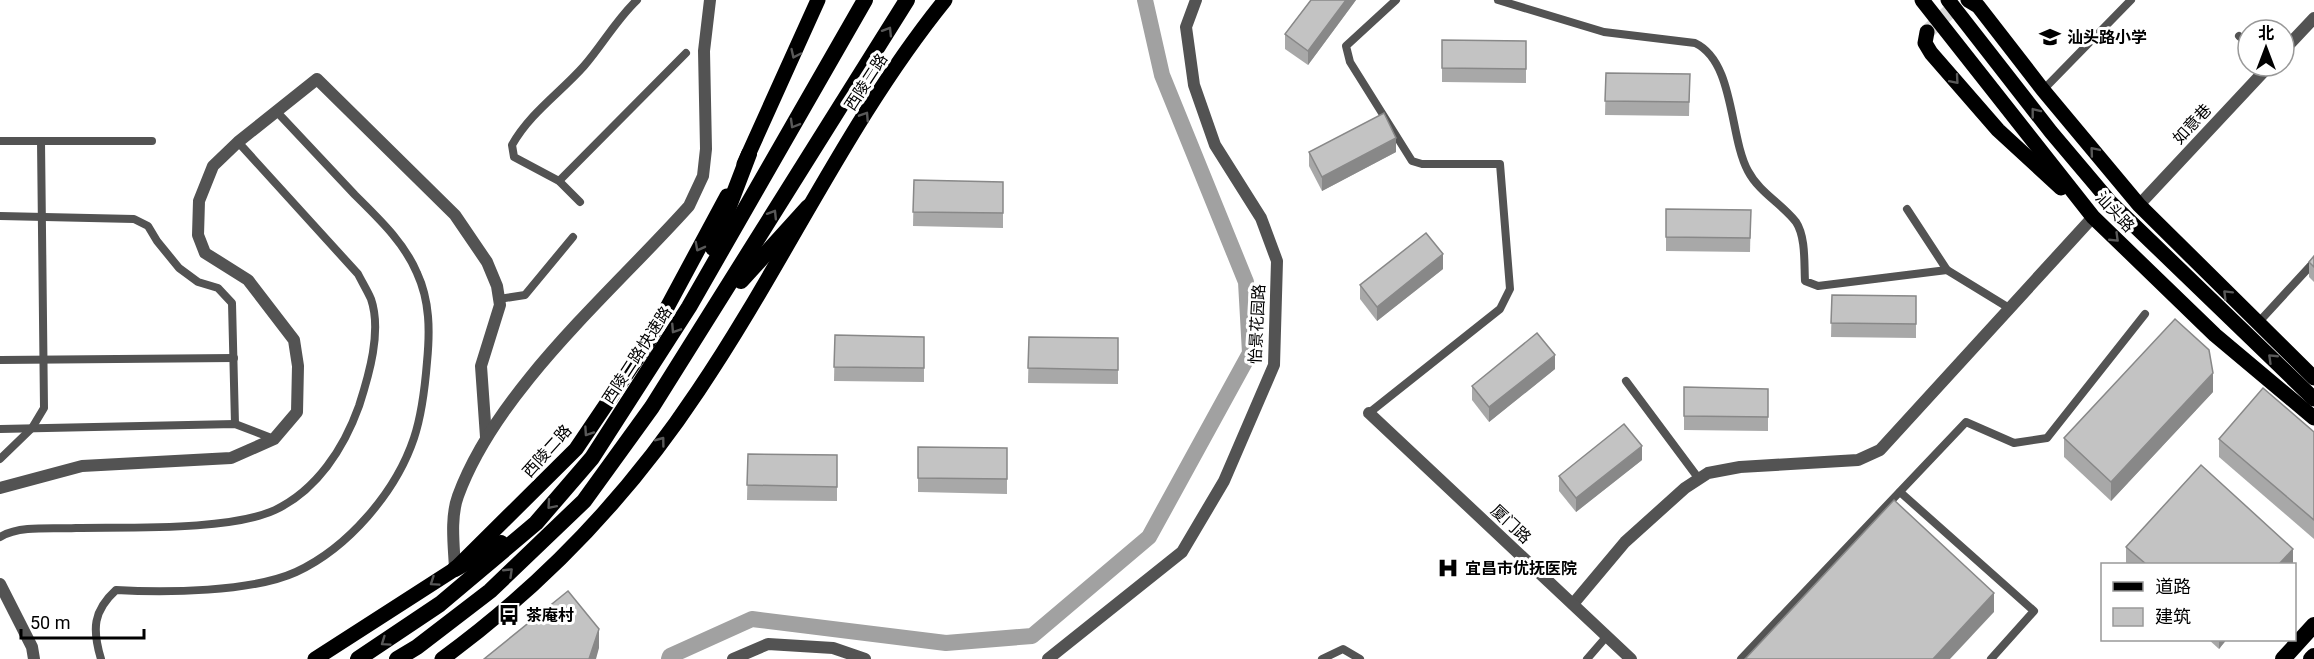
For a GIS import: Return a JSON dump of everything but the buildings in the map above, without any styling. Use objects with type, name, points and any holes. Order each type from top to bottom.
[{"type":"highway","name":"西陵二路快速路","points":[[357,659],[440,604],[536,523],[592,458],[689,307],[864,0]]},
{"type":"highway","points":[[397,659],[417,647],[490,591],[584,501],[652,407],[907,0]]},
{"type":"highway","points":[[689,307],[749,154]]},
{"type":"highway","points":[[710,315],[808,207]]},
{"type":"highway","points":[[455,569],[536,523]]},
{"type":"highway","points":[[2283,659],[2314,625]]},
{"type":"main road","name":"西陵二路","points":[[315,659],[455,569],[576,449],[649,341],[749,154],[818,0]]},
{"type":"main road","points":[[808,26],[826,0]]},
{"type":"main road","name":"西陵二路","points":[[442,659],[495,620],[570,551],[631,480],[698,392],[808,207],[918,34],[945,0]]},
{"type":"main road","name":"汕头路","points":[[1922,0],[2093,217],[2215,335],[2314,418]]},
{"type":"main road","name":"汕头路","points":[[1948,0],[2051,132],[2111,203],[2314,399]]},
{"type":"main road","points":[[1968,0],[1977,6],[2043,90],[2139,205],[2314,378]]},
{"type":"main road","points":[[1927,32],[1925,43],[1931,53],[1998,130],[2093,217]]},
{"type":"street","points":[[455,569],[453,529],[457,498],[486,437],[550,353],[689,206],[703,176],[706,150],[704,51],[710,0]]},
{"type":"street","name":"怡景花园路","points":[[1048,659],[1182,552],[1224,481],[1274,365],[1277,261],[1261,218],[1215,145],[1194,85],[1186,27],[1196,0]]},
{"type":"street","points":[[2296,37],[2314,18]]},
{"type":"street","name":"如意巷","points":[[2139,205],[2258,78]]},
{"type":"street","points":[[0,488],[82,466],[231,458],[274,439],[297,412],[298,366],[294,340],[248,280],[205,253],[198,235],[199,201],[213,166],[238,142],[317,79],[455,215],[487,262],[497,286],[500,305],[481,366],[486,437]]},
{"type":"street","points":[[1573,604],[1625,542],[1685,488],[1708,472],[1740,467],[1858,460],[1880,450],[2093,217]]},
{"type":"street","name":"厦门路","points":[[1369,413],[1631,659]]},
{"type":"street","points":[[0,584],[32,647],[34,659]]},
{"type":"street","points":[[733,659],[768,644],[833,648],[866,659]]},
{"type":"lane","points":[[580,202],[559,180],[514,157],[512,145],[521,129],[583,67],[618,19],[637,0]]},
{"type":"lane","points":[[1369,413],[1500,309],[1510,289],[1500,164],[1422,164],[1412,161],[1350,62],[1346,46],[1396,0]]},
{"type":"lane","points":[[1498,0],[1604,32],[1695,42],[1706,48],[1721,75],[1748,171],[1797,224],[1803,249],[1805,281],[1818,286],[1947,270]]},
{"type":"lane","points":[[2043,90],[2130,0]]},
{"type":"lane","points":[[559,180],[686,53]]},
{"type":"lane","points":[[101,659],[96,614],[102,602],[116,590],[142,591],[248,585],[295,572],[326,555],[380,500],[395,477],[413,439],[424,390],[428,347],[427,299],[417,271],[392,233],[277,112]]},
{"type":"lane","points":[[0,141],[152,141]]},
{"type":"lane","points":[[0,459],[32,428],[44,408],[41,141]]},
{"type":"lane","points":[[0,537],[36,529],[233,522],[275,510],[306,488],[331,463],[349,436],[363,392],[373,346],[375,324],[371,300],[358,274],[238,142]]},
{"type":"lane","points":[[1907,208],[1947,270],[2009,308]]},
{"type":"lane","points":[[0,216],[134,219],[148,226],[179,268],[198,282],[218,288],[232,303],[235,424]]},
{"type":"lane","points":[[499,299],[525,295],[573,237]]},
{"type":"lane","points":[[2257,324],[2314,262]]},
{"type":"lane","points":[[1741,659],[1966,422],[2014,443],[2047,438],[2145,314]]},
{"type":"lane","points":[[0,360],[234,358]]},
{"type":"lane","points":[[1626,381],[1699,478]]},
{"type":"lane","points":[[0,429],[235,424],[274,439]]},
{"type":"lane","points":[[1900,492],[2034,611],[1991,659]]},
{"type":"lane","points":[[1587,659],[1607,636]]},
{"type":"lane","points":[[1322,659],[1343,650],[1360,659]]},
{"type":"waterway","points":[[669,659],[670,656],[752,619],[946,643],[1032,636],[1149,537],[1250,353],[1246,282],[1162,75],[1145,0]]},
{"type":"tunnel","points":[[1927,32],[1962,0]]},
{"type":"place","name":"汕头路小学","points":[[2050,37]]},
{"type":"place","name":"宜昌市优抚医院","points":[[1448,568]]},
{"type":"place","name":"茶庵村","points":[[509,615]]}]
